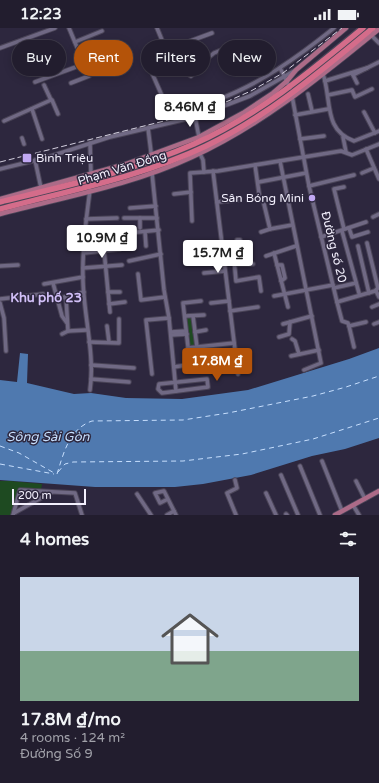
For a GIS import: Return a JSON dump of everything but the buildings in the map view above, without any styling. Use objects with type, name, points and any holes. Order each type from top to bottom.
[{"type":"highway","name":"Phạm Văn Đồng","points":[[75,186],[153,167],[199,152],[264,116],[363,28]]},
{"type":"highway","name":"Phạm Văn Đồng","points":[[90,182],[152,158],[194,144],[228,127],[291,93],[371,32]]},
{"type":"highway","points":[[0,202],[75,186]]},
{"type":"highway","points":[[0,209],[75,186]]},
{"type":"main road","name":"Phạm Văn Đồng","points":[[152,158],[199,137],[253,107],[346,28]]},
{"type":"main road","name":"Phạm Văn Đồng","points":[[291,93],[323,74],[371,32],[379,29]]},
{"type":"main road","name":"Phạm Văn Đồng","points":[[0,199],[41,188],[152,173],[199,152]]},
{"type":"main road","name":"Phạm Văn Đồng","points":[[0,214],[90,182]]},
{"type":"main road","points":[[336,515],[379,491]]},
{"type":"street","points":[[0,48],[55,28]]},
{"type":"street","points":[[69,28],[74,40]]},
{"type":"street","points":[[157,28],[162,40]]},
{"type":"street","points":[[153,76],[170,114],[221,98],[280,68],[334,28]]},
{"type":"street","points":[[80,40],[102,31]]},
{"type":"street","points":[[371,32],[379,43]]},
{"type":"street","points":[[193,40],[212,33]]},
{"type":"street","points":[[325,81],[353,74],[379,62]]},
{"type":"street","points":[[36,82],[74,68]]},
{"type":"street","points":[[0,169],[90,143],[195,117],[250,96],[286,79],[280,68]]},
{"type":"street","points":[[323,74],[328,95],[328,109],[334,126],[343,137],[346,152]]},
{"type":"street","points":[[353,74],[357,83]]},
{"type":"street","points":[[71,83],[89,76]]},
{"type":"street","name":"Đường số 20","points":[[286,79],[291,93],[306,173],[333,287],[342,321],[348,323],[354,347]]},
{"type":"street","points":[[44,85],[58,114]]},
{"type":"street","points":[[328,95],[352,90],[355,97],[372,89]]},
{"type":"street","points":[[308,94],[312,111]]},
{"type":"street","points":[[4,121],[51,100]]},
{"type":"street","points":[[32,109],[42,139]]},
{"type":"street","points":[[295,115],[328,109]]},
{"type":"street","points":[[343,137],[354,141],[377,132],[364,112]]},
{"type":"street","points":[[195,117],[199,137]]},
{"type":"street","points":[[148,128],[152,158]]},
{"type":"street","points":[[300,139],[324,136]]},
{"type":"street","points":[[22,138],[24,144]]},
{"type":"street","points":[[90,143],[90,182],[84,236],[83,268],[91,365],[90,390]]},
{"type":"street","points":[[192,221],[190,173],[346,152],[352,155],[366,148],[379,144]]},
{"type":"street","points":[[366,148],[379,179]]},
{"type":"street","points":[[199,152],[203,160],[204,172]]},
{"type":"street","points":[[35,160],[41,188]]},
{"type":"street","points":[[280,161],[296,246],[321,363],[304,370]]},
{"type":"street","points":[[255,165],[259,182],[260,200]]},
{"type":"street","points":[[362,173],[374,168]]},
{"type":"street","points":[[213,171],[238,374]]},
{"type":"street","points":[[152,173],[165,297],[171,334],[176,391]]},
{"type":"street","points":[[259,182],[306,173]]},
{"type":"street","points":[[309,186],[354,175]]},
{"type":"street","points":[[344,187],[334,190],[359,293]]},
{"type":"street","points":[[174,194],[191,192]]},
{"type":"street","points":[[217,202],[238,200]]},
{"type":"street","points":[[264,204],[270,229]]},
{"type":"street","points":[[130,208],[156,206]]},
{"type":"street","points":[[373,217],[379,214]]},
{"type":"street","points":[[86,219],[117,218]]},
{"type":"street","points":[[124,218],[157,218]]},
{"type":"street","points":[[140,218],[140,228]]},
{"type":"street","points":[[321,237],[366,222]]},
{"type":"street","points":[[260,232],[292,225]]},
{"type":"street","points":[[350,228],[352,237],[368,232]]},
{"type":"street","points":[[128,233],[159,230]]},
{"type":"street","points":[[145,232],[146,246]]},
{"type":"street","points":[[84,236],[120,234]]},
{"type":"street","points":[[223,248],[237,248],[237,240],[240,240]]},
{"type":"street","points":[[367,243],[378,285],[376,290],[379,297]]},
{"type":"street","points":[[266,256],[296,246]]},
{"type":"street","points":[[358,246],[369,293]]},
{"type":"street","points":[[233,248],[236,281],[259,277],[261,290]]},
{"type":"street","points":[[84,252],[120,249]]},
{"type":"street","points":[[104,250],[104,266],[110,312]]},
{"type":"street","points":[[209,250],[210,260],[224,258]]},
{"type":"street","points":[[129,260],[161,254]]},
{"type":"street","points":[[274,254],[288,307]]},
{"type":"street","points":[[235,264],[253,264]]},
{"type":"street","points":[[0,266],[18,265]]},
{"type":"street","points":[[83,268],[122,265]]},
{"type":"street","points":[[204,273],[225,271]]},
{"type":"street","points":[[138,274],[141,300],[165,297]]},
{"type":"street","points":[[44,284],[83,277]]},
{"type":"street","points":[[53,282],[62,316],[67,323]]},
{"type":"street","points":[[274,296],[356,283]]},
{"type":"street","points":[[337,302],[376,290]]},
{"type":"street","points":[[57,296],[66,297],[84,292]]},
{"type":"street","points":[[108,292],[120,292]]},
{"type":"street","points":[[0,299],[43,294]]},
{"type":"street","points":[[66,297],[68,331]]},
{"type":"street","points":[[190,364],[183,303],[201,301]]},
{"type":"street","points":[[211,304],[229,301]]},
{"type":"street","points":[[109,304],[125,302]]},
{"type":"street","points":[[0,303],[4,318],[6,351]]},
{"type":"street","points":[[372,307],[379,304]]},
{"type":"street","points":[[230,312],[258,307]]},
{"type":"street","points":[[185,316],[204,314]]},
{"type":"street","points":[[193,316],[197,347]]},
{"type":"street","points":[[284,324],[312,316]]},
{"type":"street","points":[[152,374],[146,320],[169,318]]},
{"type":"street","points":[[89,342],[119,343],[119,319]]},
{"type":"street","points":[[279,337],[289,334],[290,322]]},
{"type":"street","points":[[349,326],[366,322]]},
{"type":"street","points":[[374,324],[379,322]]},
{"type":"street","points":[[107,326],[109,342]]},
{"type":"street","points":[[62,334],[68,331],[87,330]]},
{"type":"street","points":[[195,332],[206,330]]},
{"type":"street","points":[[171,334],[187,332]]},
{"type":"street","points":[[292,338],[295,341],[299,354]]},
{"type":"street","points":[[188,348],[234,343]]},
{"type":"street","points":[[291,356],[319,350]]},
{"type":"street","points":[[174,367],[212,362]]},
{"type":"street","points":[[91,365],[134,368]]},
{"type":"street","points":[[91,379],[129,382]]},
{"type":"street","points":[[205,379],[209,381],[208,387],[162,393],[158,389],[159,384],[176,382],[205,379]]},
{"type":"street","points":[[322,461],[342,512]]},
{"type":"street","points":[[300,466],[320,515]]},
{"type":"street","points":[[281,475],[298,515]]},
{"type":"street","points":[[234,480],[237,488],[227,492],[236,515]]},
{"type":"street","points":[[356,481],[365,499]]},
{"type":"street","points":[[13,514],[20,490],[75,493],[82,515]]},
{"type":"street","points":[[166,508],[168,514],[175,513],[164,491],[155,493],[160,503],[168,500]]},
{"type":"street","points":[[13,514],[54,492]]},
{"type":"street","points":[[266,492],[276,515]]},
{"type":"street","points":[[137,494],[151,515]]},
{"type":"street","points":[[354,505],[359,515]]},
{"type":"green space","points":[[192,317],[195,345],[190,346],[186,318]]},
{"type":"green space","points":[[0,481],[42,484],[41,490],[20,488],[11,515],[0,515]]},
{"type":"water","name":"Sông Sài Gòn","points":[[379,348],[379,438],[345,449],[312,456],[251,475],[203,484],[175,487],[95,487],[0,480],[0,380],[17,382],[20,353],[28,354],[27,383],[74,394],[91,393],[126,398],[182,399],[248,390],[349,359]]},
{"type":"ferry route","points":[[57,474],[68,442],[78,430],[92,421],[183,420],[228,413],[313,396],[379,376]]},
{"type":"ferry route","points":[[58,472],[65,464],[73,462],[183,461],[242,454],[313,439],[379,418]]},
{"type":"ferry route","points":[[0,446],[19,453],[56,474]]},
{"type":"ferry route","points":[[0,464],[54,474]]},
{"type":"railway","points":[[0,162],[164,121],[219,105],[251,91],[283,73],[342,28]]},
{"type":"place","name":"Bình Triệu","points":[[27,158]]},
{"type":"place","name":"Sân Bóng Mini","points":[[312,198]]},
{"type":"district","name":"Khu phố 23","points":[[46,297]]}]
